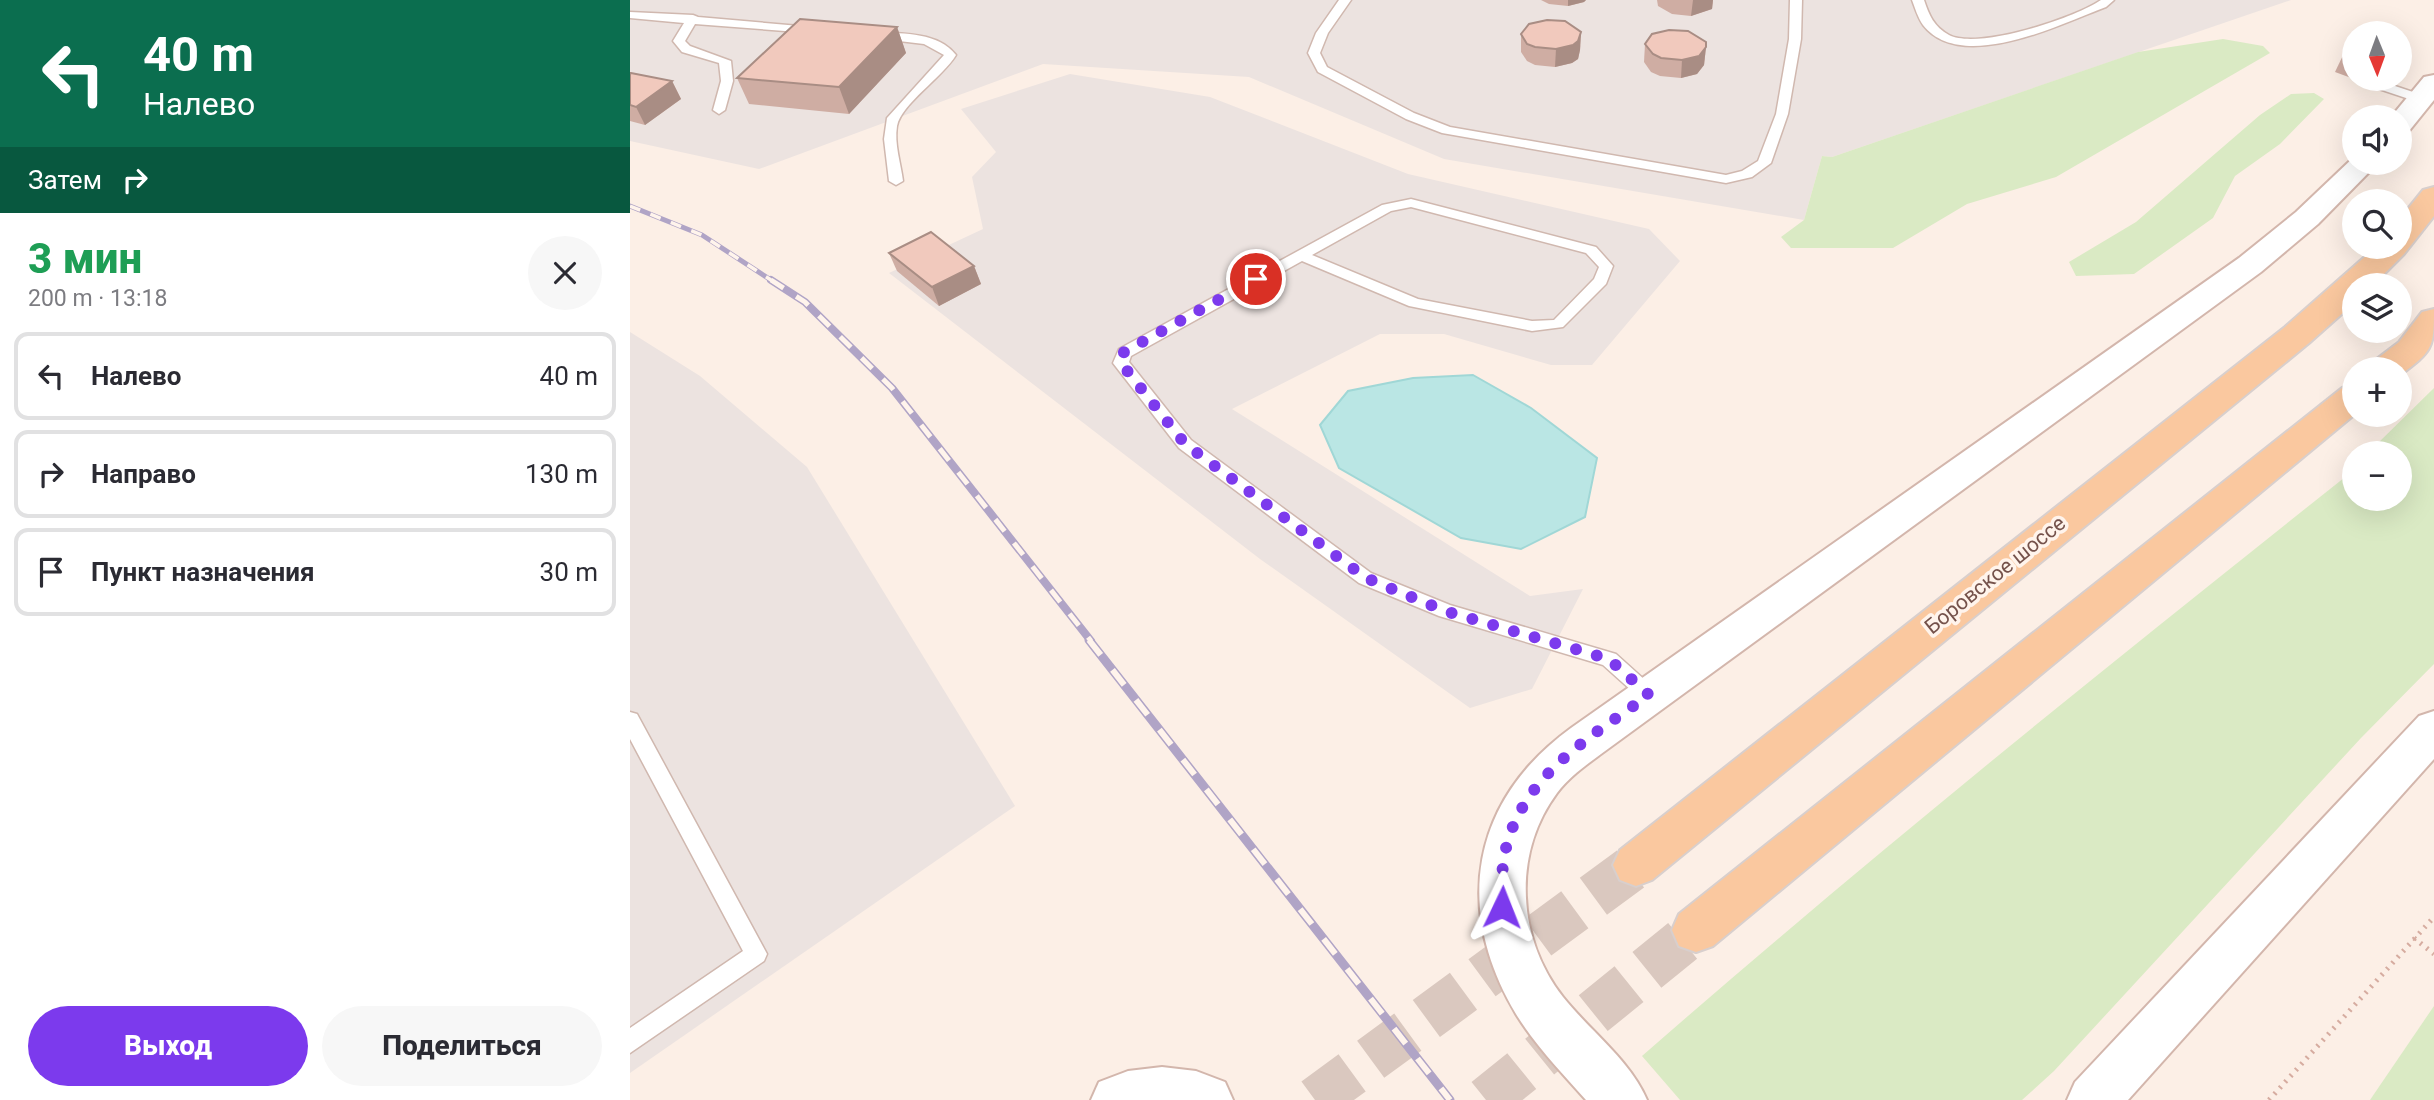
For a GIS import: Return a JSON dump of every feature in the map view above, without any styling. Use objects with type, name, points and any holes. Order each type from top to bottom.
[{"type":"main road","points":[[2412,224],[2434,196]]},
{"type":"main road","name":"Боровское шоссе","points":[[1636,865],[2297,335],[2382,259]]},
{"type":"main road","points":[[2410,352],[2434,319]]},
{"type":"main road","points":[[1696,930],[2342,406]]},
{"type":"street","points":[[2412,110],[2428,91]]},
{"type":"street","points":[[1621,1100],[1534,1000],[1517,969],[1507,941],[1502,907],[1505,849],[1513,825],[1540,780],[1558,761],[2250,265],[2307,218],[2352,175]]},
{"type":"street","points":[[2094,1100],[2434,729]]},
{"type":"street","points":[[1117,1100],[1148,1094],[1175,1094],[1207,1100]]},
{"type":"lane","points":[[1345,0],[1322,33],[1314,53],[1322,69],[1410,116],[1447,130],[1726,179],[1748,174],[1763,163],[1782,114],[1795,39],[1796,0]]},
{"type":"lane","points":[[1918,0],[1928,24],[1945,38],[1967,45],[1991,44],[2102,5],[2108,0]]},
{"type":"lane","points":[[630,15],[693,18],[826,31]]},
{"type":"lane","points":[[693,18],[679,41],[686,49],[725,61],[727,81],[719,110]]},
{"type":"lane","points":[[866,35],[920,40],[945,47],[950,55],[944,68],[897,113],[890,125],[897,181]]},
{"type":"lane","points":[[1300,255],[1414,303],[1532,326],[1558,324],[1601,281],[1606,266],[1591,250],[1411,203],[1387,208],[1300,255],[1124,352],[1121,363],[1185,444],[1366,578],[1445,611],[1609,659],[1649,695]]},
{"type":"lane","points":[[630,720],[756,954],[630,1042]]},
{"type":"path","points":[[2269,1100],[2434,917]]},
{"type":"path","points":[[2414,938],[2434,954]]},
{"type":"shaded area","points":[[630,0],[2291,0],[1832,157],[1822,156],[1804,220],[1444,159],[1249,77],[1043,64],[759,169],[630,141]]},
{"type":"shaded area","points":[[1070,74],[1210,97],[1408,174],[1649,229],[1680,261],[1592,365],[1551,365],[1444,334],[1380,334],[1232,409],[1530,596],[1583,589],[1532,689],[1470,708],[1260,559],[889,273],[983,229],[972,177],[996,152],[961,109]]},
{"type":"shaded area","points":[[630,332],[700,376],[807,467],[1015,806],[630,1073]]},
{"type":"green space","points":[[2223,39],[2263,46],[2270,53],[2056,177],[1967,204],[1893,248],[1791,248],[1781,237],[1804,220],[1822,156],[1832,157],[2138,52]]},
{"type":"green space","points":[[2314,93],[2324,99],[2280,144],[2235,176],[2213,218],[2134,274],[2076,276],[2069,262],[2136,222],[2260,115],[2291,94]]},
{"type":"green space","points":[[2434,388],[2434,664],[2361,738],[2054,1071],[2022,1100],[1680,1100],[1642,1056],[1817,906],[2174,614],[2342,480],[2342,511],[2412,511],[2412,441],[2380,441],[2394,427],[2412,427],[2412,410]]},
{"type":"green space","points":[[2434,1006],[2434,1100],[2370,1100]]},
{"type":"water","points":[[1473,375],[1531,408],[1597,458],[1585,517],[1521,549],[1461,538],[1339,468],[1320,425],[1348,391],[1413,378]]},
{"type":"building","points":[[800,19],[897,27],[839,87],[737,78]]},
{"type":"building","points":[[1547,20],[1565,21],[1581,32],[1578,41],[1556,49],[1527,44],[1521,34],[1529,24]]},
{"type":"building","points":[[1669,30],[1688,31],[1706,42],[1706,47],[1699,56],[1682,60],[1661,58],[1653,54],[1645,44],[1652,34]]},
{"type":"building","points":[[630,73],[672,81],[636,107],[630,105]]},
{"type":"building","points":[[931,232],[974,266],[932,287],[889,253]]},
{"type":"tunnel","points":[[1315,1100],[1636,865]]},
{"type":"tunnel","points":[[1486,1100],[1696,930]]},
{"type":"railway","points":[[630,206],[702,235],[774,282]]},
{"type":"railway","points":[[771,280],[805,302],[892,388],[1091,641]]},
{"type":"railway","points":[[1089,640],[1450,1100]]},
{"type":"route","points":[[1256,279],[1124,352],[1121,363],[1185,444],[1366,578],[1445,611],[1609,659],[1649,695],[1558,761],[1540,780],[1513,825],[1505,849],[1502,907]]}]
